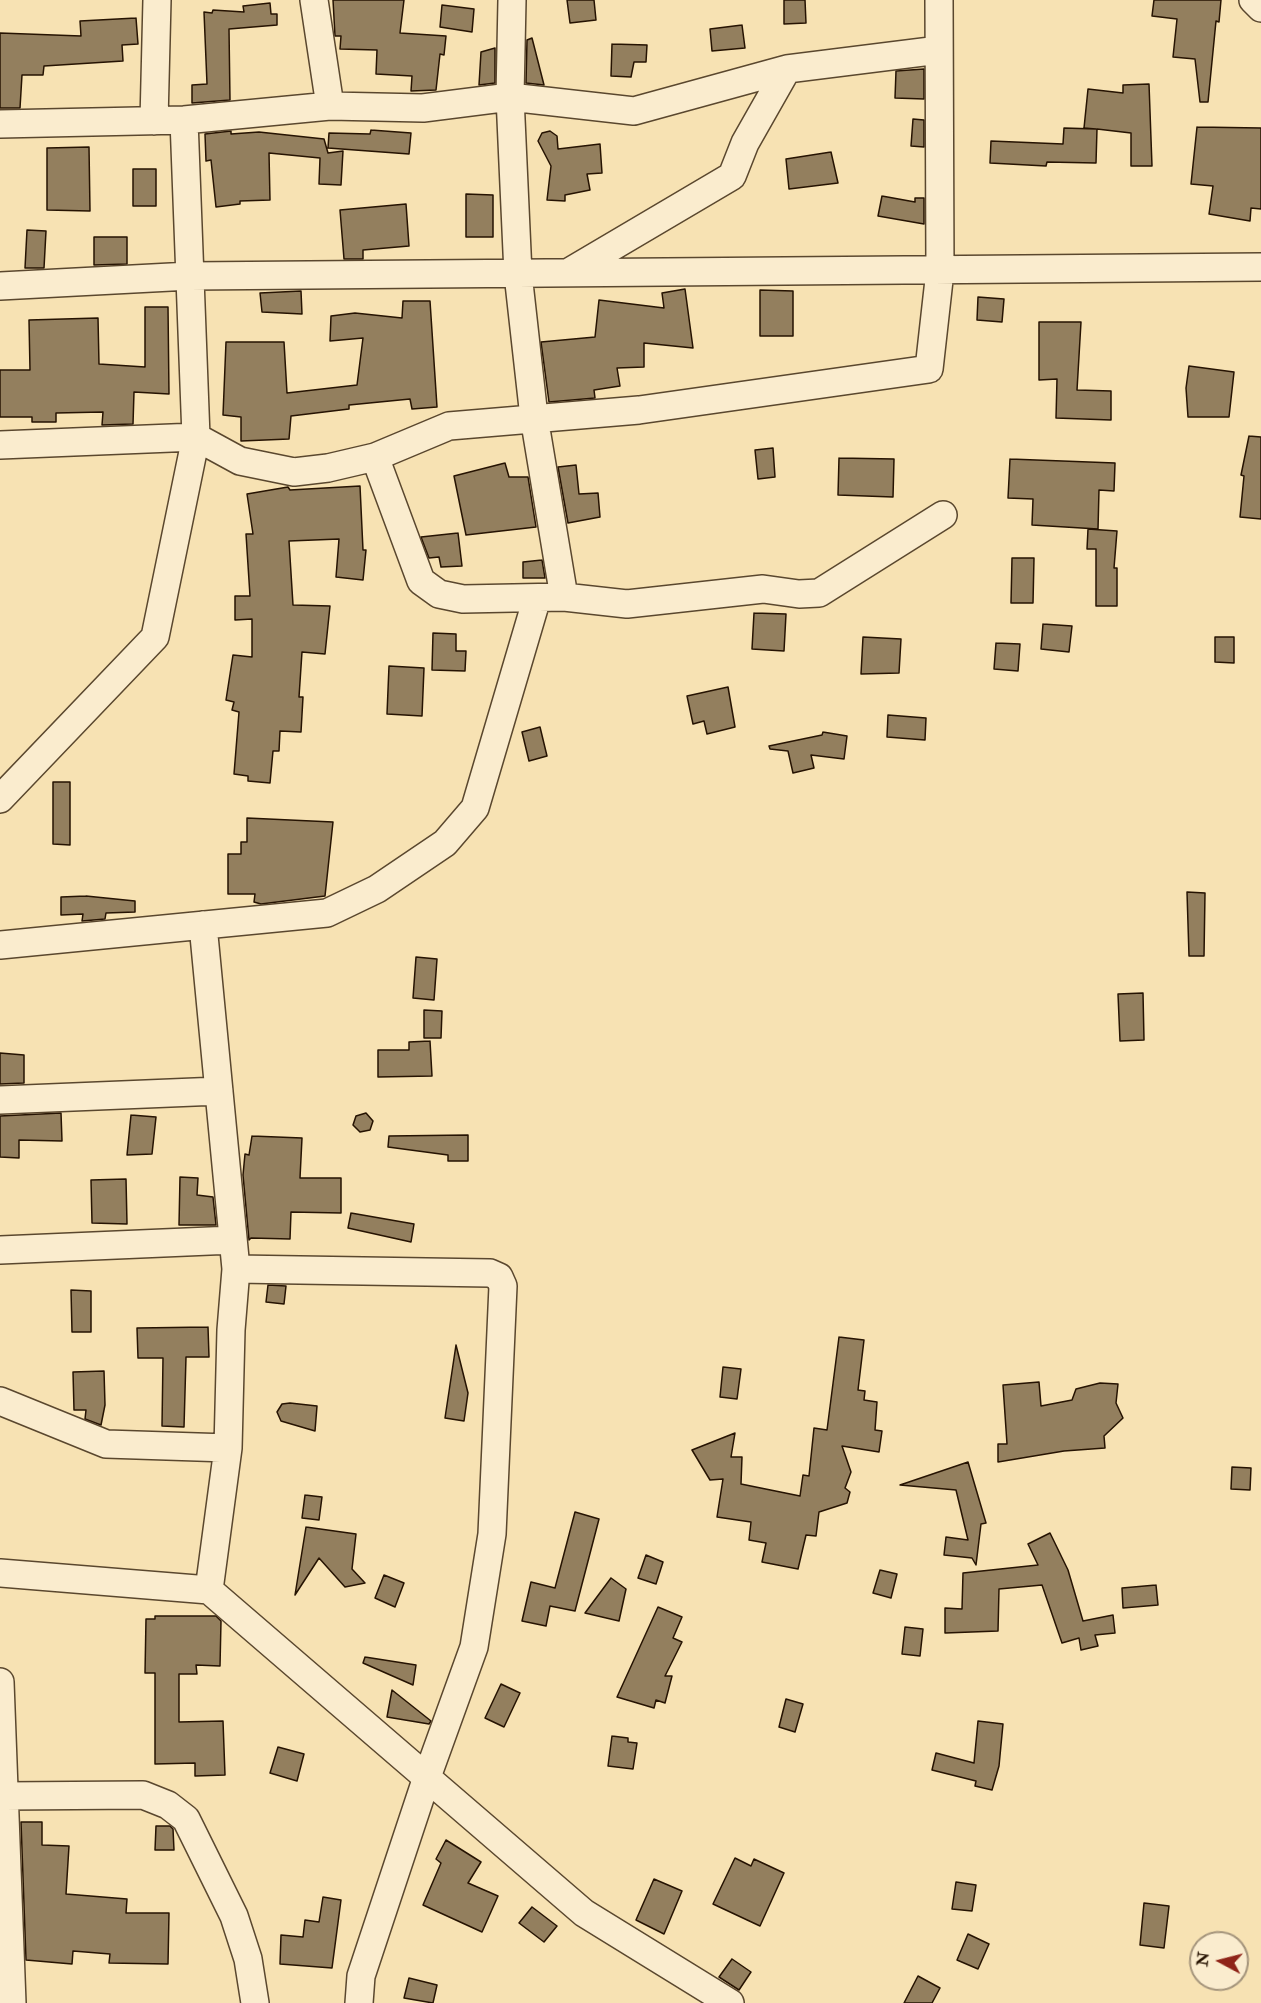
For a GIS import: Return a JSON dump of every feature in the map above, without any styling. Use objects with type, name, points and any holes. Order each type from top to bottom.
[{"type":"street","points":[[154,121],[157,0]]},
{"type":"street","points":[[314,0],[330,106]]},
{"type":"street","points":[[512,0],[510,97],[518,274],[534,417],[564,597]]},
{"type":"street","points":[[0,445],[196,437],[240,461],[294,472],[328,468],[375,457],[449,426],[534,417],[639,410],[930,369],[940,271],[939,0]]},
{"type":"street","points":[[1253,0],[1261,8]]},
{"type":"street","points":[[0,124],[184,120],[330,106],[423,108],[510,97],[634,111],[787,69],[939,50]]},
{"type":"street","points":[[567,273],[732,176],[746,143],[787,69]]},
{"type":"street","points":[[0,799],[155,637],[196,437],[184,120]]},
{"type":"street","points":[[0,286],[190,276],[1261,267]]},
{"type":"street","points":[[375,457],[421,580],[439,594],[463,598],[564,597],[627,604],[763,589],[800,594],[819,593],[943,515]]},
{"type":"street","points":[[0,945],[327,913],[377,889],[445,843],[475,808],[537,598]]},
{"type":"street","points":[[202,925],[236,1269],[231,1330],[228,1448],[209,1590]]},
{"type":"street","points":[[0,1100],[219,1091]]},
{"type":"street","points":[[0,1250],[233,1240]]},
{"type":"street","points":[[236,1269],[490,1273],[499,1277],[503,1286],[492,1534],[474,1647],[427,1777],[361,1976],[359,2003]]},
{"type":"street","points":[[0,1401],[106,1444],[228,1448]]},
{"type":"street","points":[[0,1573],[209,1590],[584,1913],[730,2003]]},
{"type":"street","points":[[0,1682],[4,1889],[12,2003]]},
{"type":"street","points":[[4,1796],[143,1795],[168,1805],[186,1819],[234,1916],[248,1959],[255,2003]]},
{"type":"building","points":[[333,0],[404,0],[400,33],[446,36],[444,55],[440,54],[436,90],[411,91],[412,76],[376,74],[377,50],[340,49],[341,36],[335,36]]},
{"type":"building","points":[[567,0],[594,0],[596,20],[570,23]]},
{"type":"building","points":[[784,0],[805,0],[806,23],[784,24]]},
{"type":"building","points":[[1154,0],[1221,0],[1219,22],[1216,21],[1208,102],[1200,102],[1195,59],[1173,57],[1177,19],[1152,16]]},
{"type":"building","points":[[270,3],[271,14],[277,14],[277,25],[229,29],[230,100],[192,103],[192,85],[207,84],[204,12],[212,13],[213,10],[244,12],[243,6]]},
{"type":"building","points":[[442,5],[474,9],[472,32],[440,27]]},
{"type":"building","points":[[136,18],[138,44],[122,45],[123,61],[44,66],[43,75],[22,75],[20,108],[0,108],[0,33],[81,36],[80,21]]},
{"type":"building","points":[[742,25],[745,48],[712,51],[710,29]]},
{"type":"building","points":[[532,38],[544,85],[526,83],[527,40]]},
{"type":"building","points":[[612,44],[647,45],[646,62],[634,62],[631,77],[611,76]]},
{"type":"building","points":[[495,48],[495,83],[479,85],[481,52]]},
{"type":"building","points":[[924,69],[924,99],[895,98],[896,71]]},
{"type":"building","points":[[1149,84],[1152,166],[1131,166],[1131,133],[1097,129],[1096,163],[1047,162],[1046,166],[990,163],[991,141],[1063,144],[1064,128],[1096,129],[1084,128],[1088,89],[1123,93],[1123,85]]},
{"type":"building","points":[[913,119],[924,120],[924,147],[911,146]]},
{"type":"building","points":[[1197,127],[1261,128],[1261,209],[1251,208],[1250,221],[1209,214],[1213,186],[1191,184]]},
{"type":"building","points":[[371,130],[411,133],[409,154],[328,148],[329,133],[370,134]]},
{"type":"building","points":[[231,131],[231,134],[259,132],[324,139],[328,153],[343,151],[341,185],[319,184],[320,158],[269,153],[270,200],[240,201],[240,204],[216,207],[211,160],[206,161],[205,134]]},
{"type":"building","points":[[550,131],[557,136],[558,149],[600,144],[602,173],[587,174],[590,190],[565,195],[565,201],[547,200],[551,166],[538,141],[542,133]]},
{"type":"building","points":[[89,147],[90,211],[47,210],[47,148]]},
{"type":"building","points":[[831,152],[838,183],[789,189],[786,159]]},
{"type":"building","points":[[133,169],[156,169],[156,206],[133,206]]},
{"type":"building","points":[[466,194],[493,195],[493,237],[466,237]]},
{"type":"building","points":[[882,196],[915,202],[915,198],[924,198],[924,224],[878,216]]},
{"type":"building","points":[[406,204],[409,246],[363,250],[363,259],[344,259],[340,210]]},
{"type":"building","points":[[27,230],[46,231],[44,268],[25,268]]},
{"type":"building","points":[[94,237],[127,237],[127,264],[94,265]]},
{"type":"building","points":[[685,289],[693,348],[644,343],[644,367],[617,368],[620,386],[594,390],[595,398],[549,402],[541,342],[595,337],[599,300],[664,308],[662,293]]},
{"type":"building","points":[[760,290],[793,291],[793,336],[760,336]]},
{"type":"building","points":[[301,291],[302,314],[262,312],[260,293]]},
{"type":"building","points":[[978,297],[1004,299],[1002,322],[977,320]]},
{"type":"building","points":[[403,301],[430,301],[437,407],[412,409],[410,399],[349,405],[349,409],[291,416],[289,439],[241,441],[241,417],[223,415],[226,342],[284,342],[287,393],[357,385],[363,338],[330,341],[331,316],[355,313],[402,318]]},
{"type":"building","points":[[145,307],[168,307],[169,394],[134,392],[133,424],[102,425],[103,412],[56,413],[56,422],[32,422],[32,417],[0,417],[0,370],[30,370],[29,320],[98,318],[99,364],[145,367]]},
{"type":"building","points":[[1039,322],[1081,322],[1077,390],[1111,391],[1111,420],[1056,418],[1057,379],[1039,380]]},
{"type":"building","points":[[1189,366],[1234,372],[1229,417],[1188,417],[1186,388]]},
{"type":"building","points":[[1249,436],[1261,437],[1261,519],[1240,517],[1244,476],[1241,475]]},
{"type":"building","points":[[773,448],[775,477],[758,479],[755,450]]},
{"type":"building","points":[[839,458],[894,459],[893,497],[838,495]]},
{"type":"building","points":[[1010,459],[1115,463],[1114,491],[1099,490],[1098,529],[1032,525],[1033,499],[1008,498]]},
{"type":"building","points":[[505,463],[509,477],[528,477],[536,527],[466,535],[454,476]]},
{"type":"building","points":[[576,465],[579,494],[598,493],[600,517],[568,523],[558,467]]},
{"type":"building","points":[[360,486],[363,550],[366,550],[363,580],[336,577],[339,539],[289,541],[293,605],[330,606],[325,654],[302,652],[299,697],[303,697],[301,732],[280,731],[279,751],[273,751],[270,783],[248,781],[248,776],[234,774],[239,712],[232,710],[234,702],[226,700],[233,655],[252,657],[252,619],[235,620],[235,596],[250,596],[246,534],[253,534],[247,494],[288,487],[290,490]]},
{"type":"building","points":[[1088,529],[1117,531],[1114,568],[1117,568],[1117,606],[1096,606],[1096,549],[1087,549]]},
{"type":"building","points":[[458,533],[462,566],[441,567],[439,557],[429,558],[421,537]]},
{"type":"building","points":[[1012,558],[1034,558],[1033,603],[1011,603]]},
{"type":"building","points":[[542,560],[545,578],[523,578],[523,562]]},
{"type":"building","points":[[754,613],[786,614],[784,651],[752,649]]},
{"type":"building","points":[[1043,624],[1072,626],[1069,652],[1041,649]]},
{"type":"building","points":[[433,633],[456,634],[456,651],[466,651],[465,671],[432,670]]},
{"type":"building","points":[[863,637],[901,639],[899,673],[861,674]]},
{"type":"building","points":[[1215,637],[1234,637],[1234,663],[1215,662]]},
{"type":"building","points":[[996,643],[1020,644],[1018,671],[994,669]]},
{"type":"building","points":[[389,666],[424,668],[422,716],[387,714]]},
{"type":"building","points":[[728,687],[735,727],[707,734],[704,721],[693,724],[687,696]]},
{"type":"building","points":[[888,715],[926,718],[925,740],[887,737]]},
{"type":"building","points":[[540,727],[547,756],[529,761],[522,732]]},
{"type":"building","points":[[823,732],[847,736],[844,759],[811,755],[814,768],[793,773],[788,751],[770,749],[769,746],[822,735]]},
{"type":"building","points":[[53,782],[70,782],[70,845],[53,844]]},
{"type":"building","points":[[247,818],[333,822],[325,896],[261,904],[254,902],[255,894],[228,894],[228,854],[241,854],[241,842],[247,842]]},
{"type":"building","points":[[1187,892],[1205,893],[1204,956],[1189,956]]},
{"type":"building","points":[[86,896],[135,901],[135,912],[106,913],[105,919],[82,921],[83,914],[61,915],[61,897]]},
{"type":"building","points":[[416,957],[437,959],[434,1000],[413,998]]},
{"type":"building","points":[[1143,993],[1144,1040],[1120,1041],[1118,994]]},
{"type":"building","points":[[424,1010],[442,1011],[441,1038],[424,1038]]},
{"type":"building","points":[[430,1041],[432,1076],[378,1077],[378,1050],[409,1050],[409,1042]]},
{"type":"building","points":[[0,1053],[24,1055],[24,1083],[0,1084]]},
{"type":"building","points":[[61,1113],[62,1141],[19,1140],[19,1158],[0,1157],[0,1116]]},
{"type":"building","points":[[366,1113],[373,1121],[370,1130],[360,1132],[353,1125],[356,1116]]},
{"type":"building","points":[[131,1115],[156,1117],[152,1154],[127,1155]]},
{"type":"building","points":[[468,1135],[468,1161],[448,1161],[448,1155],[388,1147],[389,1136]]},
{"type":"building","points":[[252,1136],[302,1138],[300,1178],[341,1178],[341,1213],[291,1212],[290,1239],[251,1238],[249,1240],[243,1175],[245,1154],[249,1155]]},
{"type":"building","points":[[180,1177],[198,1178],[197,1195],[213,1197],[216,1225],[179,1225]]},
{"type":"building","points":[[126,1179],[127,1224],[92,1223],[91,1180]]},
{"type":"building","points":[[351,1213],[414,1224],[411,1242],[348,1228]]},
{"type":"building","points":[[268,1285],[286,1286],[284,1304],[266,1302]]},
{"type":"building","points":[[71,1290],[91,1291],[91,1332],[72,1332]]},
{"type":"building","points":[[208,1327],[209,1357],[186,1357],[184,1427],[162,1426],[163,1358],[138,1358],[137,1328]]},
{"type":"building","points":[[839,1337],[864,1340],[858,1390],[865,1391],[864,1400],[877,1402],[875,1430],[882,1431],[879,1452],[842,1446],[851,1472],[845,1488],[850,1492],[847,1503],[819,1512],[816,1536],[806,1535],[798,1569],[762,1562],[766,1543],[749,1540],[751,1522],[717,1517],[723,1479],[710,1480],[692,1450],[735,1433],[731,1457],[742,1457],[741,1484],[800,1496],[803,1475],[809,1476],[814,1428],[827,1430]]},
{"type":"building","points":[[456,1345],[468,1393],[464,1421],[445,1418]]},
{"type":"building","points":[[723,1367],[741,1369],[737,1399],[720,1397]]},
{"type":"building","points":[[104,1371],[105,1405],[101,1425],[85,1419],[86,1410],[74,1410],[73,1372]]},
{"type":"building","points":[[1039,1382],[1041,1406],[1072,1400],[1076,1389],[1100,1383],[1118,1384],[1116,1403],[1123,1418],[1104,1436],[1105,1448],[1064,1451],[998,1462],[998,1444],[1007,1444],[1003,1385]]},
{"type":"building","points":[[282,1404],[317,1406],[315,1431],[281,1421],[277,1412]]},
{"type":"building","points":[[968,1462],[986,1523],[981,1524],[976,1565],[972,1558],[944,1555],[946,1537],[968,1540],[956,1490],[900,1485]]},
{"type":"building","points":[[1232,1467],[1251,1468],[1250,1490],[1231,1489]]},
{"type":"building","points":[[305,1495],[322,1497],[319,1520],[302,1518]]},
{"type":"building","points":[[575,1512],[599,1519],[575,1611],[550,1606],[546,1626],[522,1621],[531,1582],[555,1588]]},
{"type":"building","points":[[306,1527],[356,1534],[352,1569],[365,1583],[345,1587],[319,1558],[295,1595]]},
{"type":"building","points":[[1050,1533],[1068,1570],[1083,1621],[1113,1615],[1115,1633],[1095,1635],[1098,1646],[1081,1650],[1079,1638],[1062,1643],[1042,1585],[999,1589],[998,1631],[945,1633],[945,1608],[962,1609],[963,1573],[1038,1565],[1028,1544]]},
{"type":"building","points":[[646,1555],[663,1562],[656,1584],[638,1578]]},
{"type":"building","points":[[880,1570],[897,1574],[891,1598],[873,1593]]},
{"type":"building","points":[[384,1575],[404,1583],[395,1607],[375,1598]]},
{"type":"building","points":[[611,1578],[626,1589],[619,1621],[585,1613]]},
{"type":"building","points":[[1156,1585],[1158,1605],[1123,1608],[1122,1588]]},
{"type":"building","points":[[658,1607],[682,1617],[673,1638],[682,1642],[665,1676],[672,1676],[665,1703],[656,1700],[654,1708],[617,1697]]},
{"type":"building","points":[[155,1616],[216,1616],[221,1621],[220,1666],[196,1665],[197,1674],[179,1674],[179,1722],[223,1721],[225,1775],[195,1776],[195,1763],[155,1764],[155,1673],[145,1673],[146,1619],[155,1619]]},
{"type":"building","points":[[905,1627],[923,1629],[920,1656],[902,1654]]},
{"type":"building","points":[[365,1657],[416,1665],[413,1685],[363,1663]]},
{"type":"building","points":[[501,1684],[520,1693],[504,1727],[485,1718]]},
{"type":"building","points":[[392,1690],[431,1721],[429,1724],[387,1717]]},
{"type":"building","points":[[786,1699],[803,1704],[795,1732],[779,1727]]},
{"type":"building","points":[[978,1721],[1003,1724],[999,1766],[992,1790],[975,1786],[976,1781],[932,1770],[936,1753],[974,1763]]},
{"type":"building","points":[[612,1736],[628,1738],[628,1742],[637,1743],[633,1769],[608,1766]]},
{"type":"building","points":[[278,1747],[304,1754],[297,1781],[270,1773]]},
{"type":"building","points":[[21,1822],[42,1822],[42,1845],[69,1846],[66,1894],[127,1899],[126,1913],[169,1913],[168,1964],[109,1963],[110,1954],[73,1951],[72,1964],[26,1960]]},
{"type":"building","points":[[156,1826],[170,1826],[173,1829],[174,1850],[155,1850]]},
{"type":"building","points":[[446,1840],[481,1862],[468,1883],[498,1896],[482,1932],[423,1905],[441,1863],[436,1859]]},
{"type":"building","points":[[735,1858],[751,1866],[754,1859],[784,1873],[760,1926],[713,1904]]},
{"type":"building","points":[[654,1879],[682,1891],[664,1934],[636,1920]]},
{"type":"building","points":[[956,1882],[976,1885],[972,1911],[952,1909]]},
{"type":"building","points":[[323,1897],[341,1900],[332,1968],[280,1964],[281,1935],[303,1937],[305,1920],[319,1922]]},
{"type":"building","points":[[1144,1903],[1169,1906],[1164,1948],[1140,1945]]},
{"type":"building","points":[[532,1907],[557,1926],[544,1942],[519,1923]]},
{"type":"building","points":[[968,1934],[989,1944],[978,1969],[957,1960]]},
{"type":"building","points":[[732,1959],[751,1972],[739,1990],[719,1977]]},
{"type":"building","points":[[918,1976],[940,1988],[932,2003],[904,2003]]},
{"type":"building","points":[[409,1978],[437,1985],[433,2003],[404,1998]]}]
